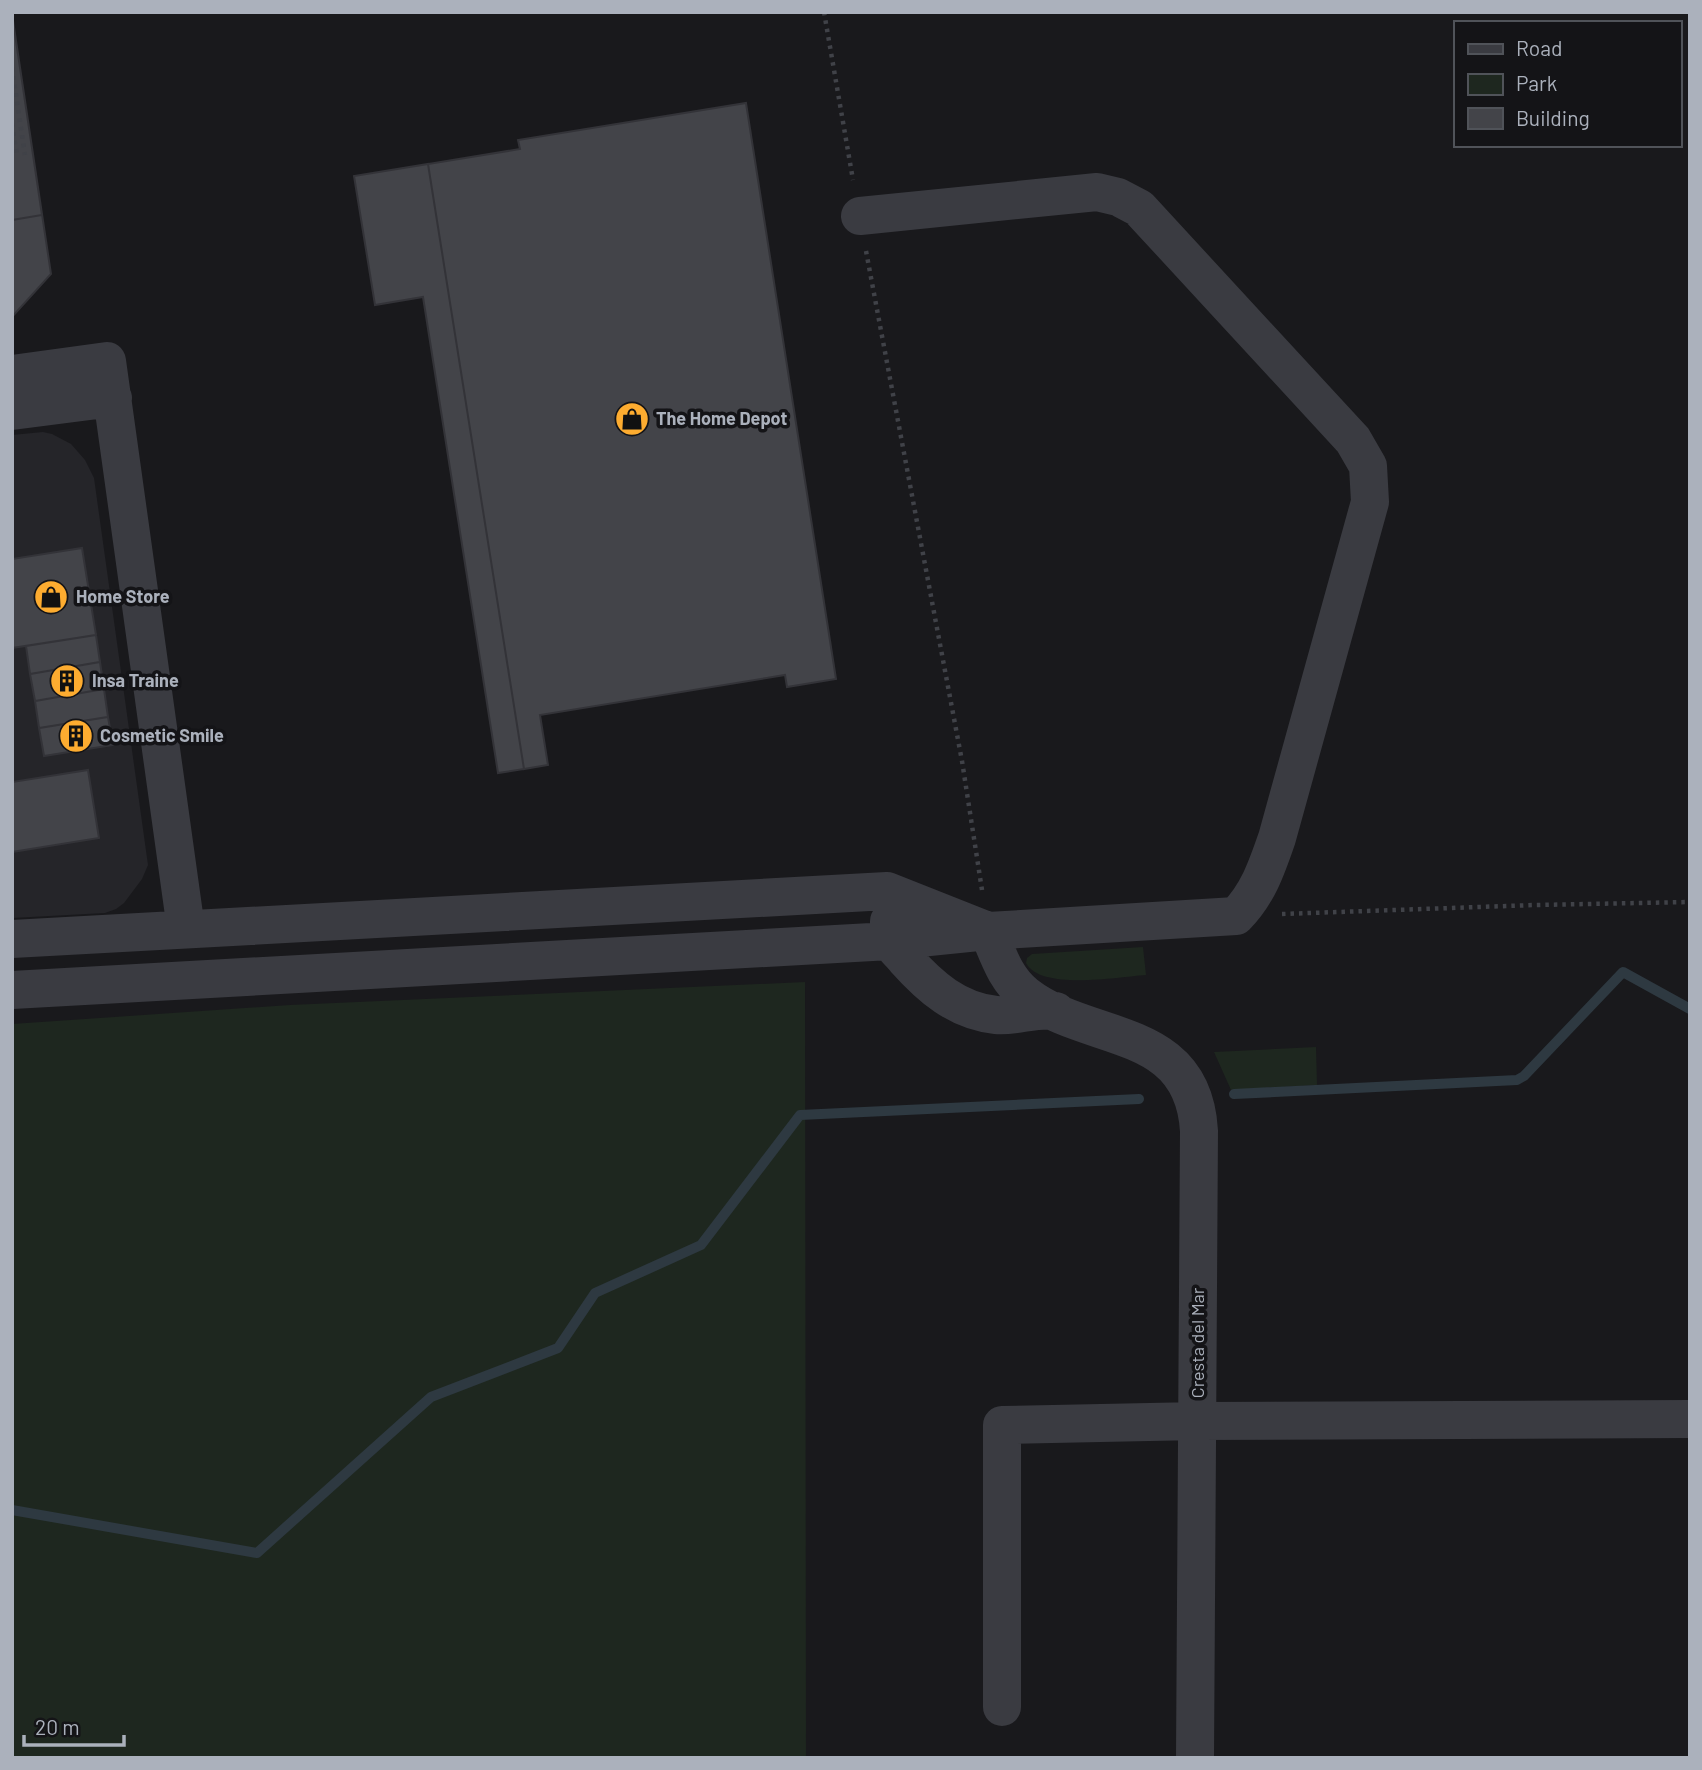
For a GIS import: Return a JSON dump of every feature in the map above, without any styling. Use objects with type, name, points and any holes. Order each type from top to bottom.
[{"type":"street","points":[[12,990],[890,941],[988,931],[1236,916],[1248,903],[1259,884],[1277,838],[1370,502],[1368,466],[1353,440],[1139,208],[1118,197],[1097,192],[860,216]]},
{"type":"street","points":[[12,373],[107,360],[186,929]]},
{"type":"street","points":[[12,411],[113,398]]},
{"type":"street","points":[[12,939],[887,891],[988,931]]},
{"type":"street","points":[[887,891],[890,941],[939,993],[969,1008],[997,1015],[1056,1011]]},
{"type":"street","name":"Cresta del Mar","points":[[988,931],[1003,968],[1018,989],[1056,1011],[1152,1049],[1175,1068],[1190,1091],[1195,1105],[1199,1131],[1195,1758]]},
{"type":"street","points":[[1002,1707],[1002,1425],[1198,1421],[1690,1419]]},
{"type":"path","points":[[824,12],[960,748],[988,931]]},
{"type":"path","points":[[12,68],[25,155]]},
{"type":"path","points":[[12,124],[17,156]]},
{"type":"path","points":[[1236,916],[1690,902]]},
{"type":"shaded area","points":[[43,432],[71,444],[85,460],[94,478],[148,865],[142,879],[124,903],[116,909],[105,913],[12,918],[12,435]]},
{"type":"green space","points":[[1143,947],[1146,975],[1063,980],[1034,972],[1026,963],[1032,954]]},
{"type":"green space","points":[[805,982],[806,1758],[12,1758],[12,1024],[290,1005]]},
{"type":"green space","points":[[1316,1047],[1317,1085],[1231,1090],[1214,1052]]},
{"type":"building","points":[[12,14],[42,215],[12,220]]},
{"type":"building","points":[[12,14],[51,274],[12,317]]},
{"type":"building","name":"The Home Depot","points":[[746,103],[836,679],[787,687],[785,675],[540,715],[548,765],[524,769],[428,164],[520,149],[518,140]]},
{"type":"building","points":[[428,164],[524,769],[498,773],[423,297],[375,305],[354,176]]},
{"type":"building","name":"Home Store","points":[[82,548],[96,635],[12,648],[12,559]]},
{"type":"building","points":[[96,635],[100,662],[30,674],[26,646]]},
{"type":"building","name":"Insa Traine","points":[[100,662],[104,689],[35,701],[30,674]]},
{"type":"building","points":[[104,689],[108,717],[39,728],[35,701]]},
{"type":"building","name":"Cosmetic Smile","points":[[108,717],[113,745],[44,756],[39,728]]},
{"type":"building","points":[[88,770],[99,838],[12,852],[12,782]]},
{"type":"waterway","points":[[1234,1094],[1517,1080],[1524,1076],[1623,972],[1690,1009]]},
{"type":"waterway","points":[[12,1510],[257,1553],[431,1397],[558,1348],[595,1293],[701,1245],[800,1115],[1139,1099]]},
{"type":"place","name":"The Home Depot","points":[[632,419]]},
{"type":"place","name":"Home Store","points":[[51,597]]},
{"type":"place","name":"Insa Traine","points":[[67,681]]},
{"type":"place","name":"Cosmetic Smile","points":[[76,736]]}]
